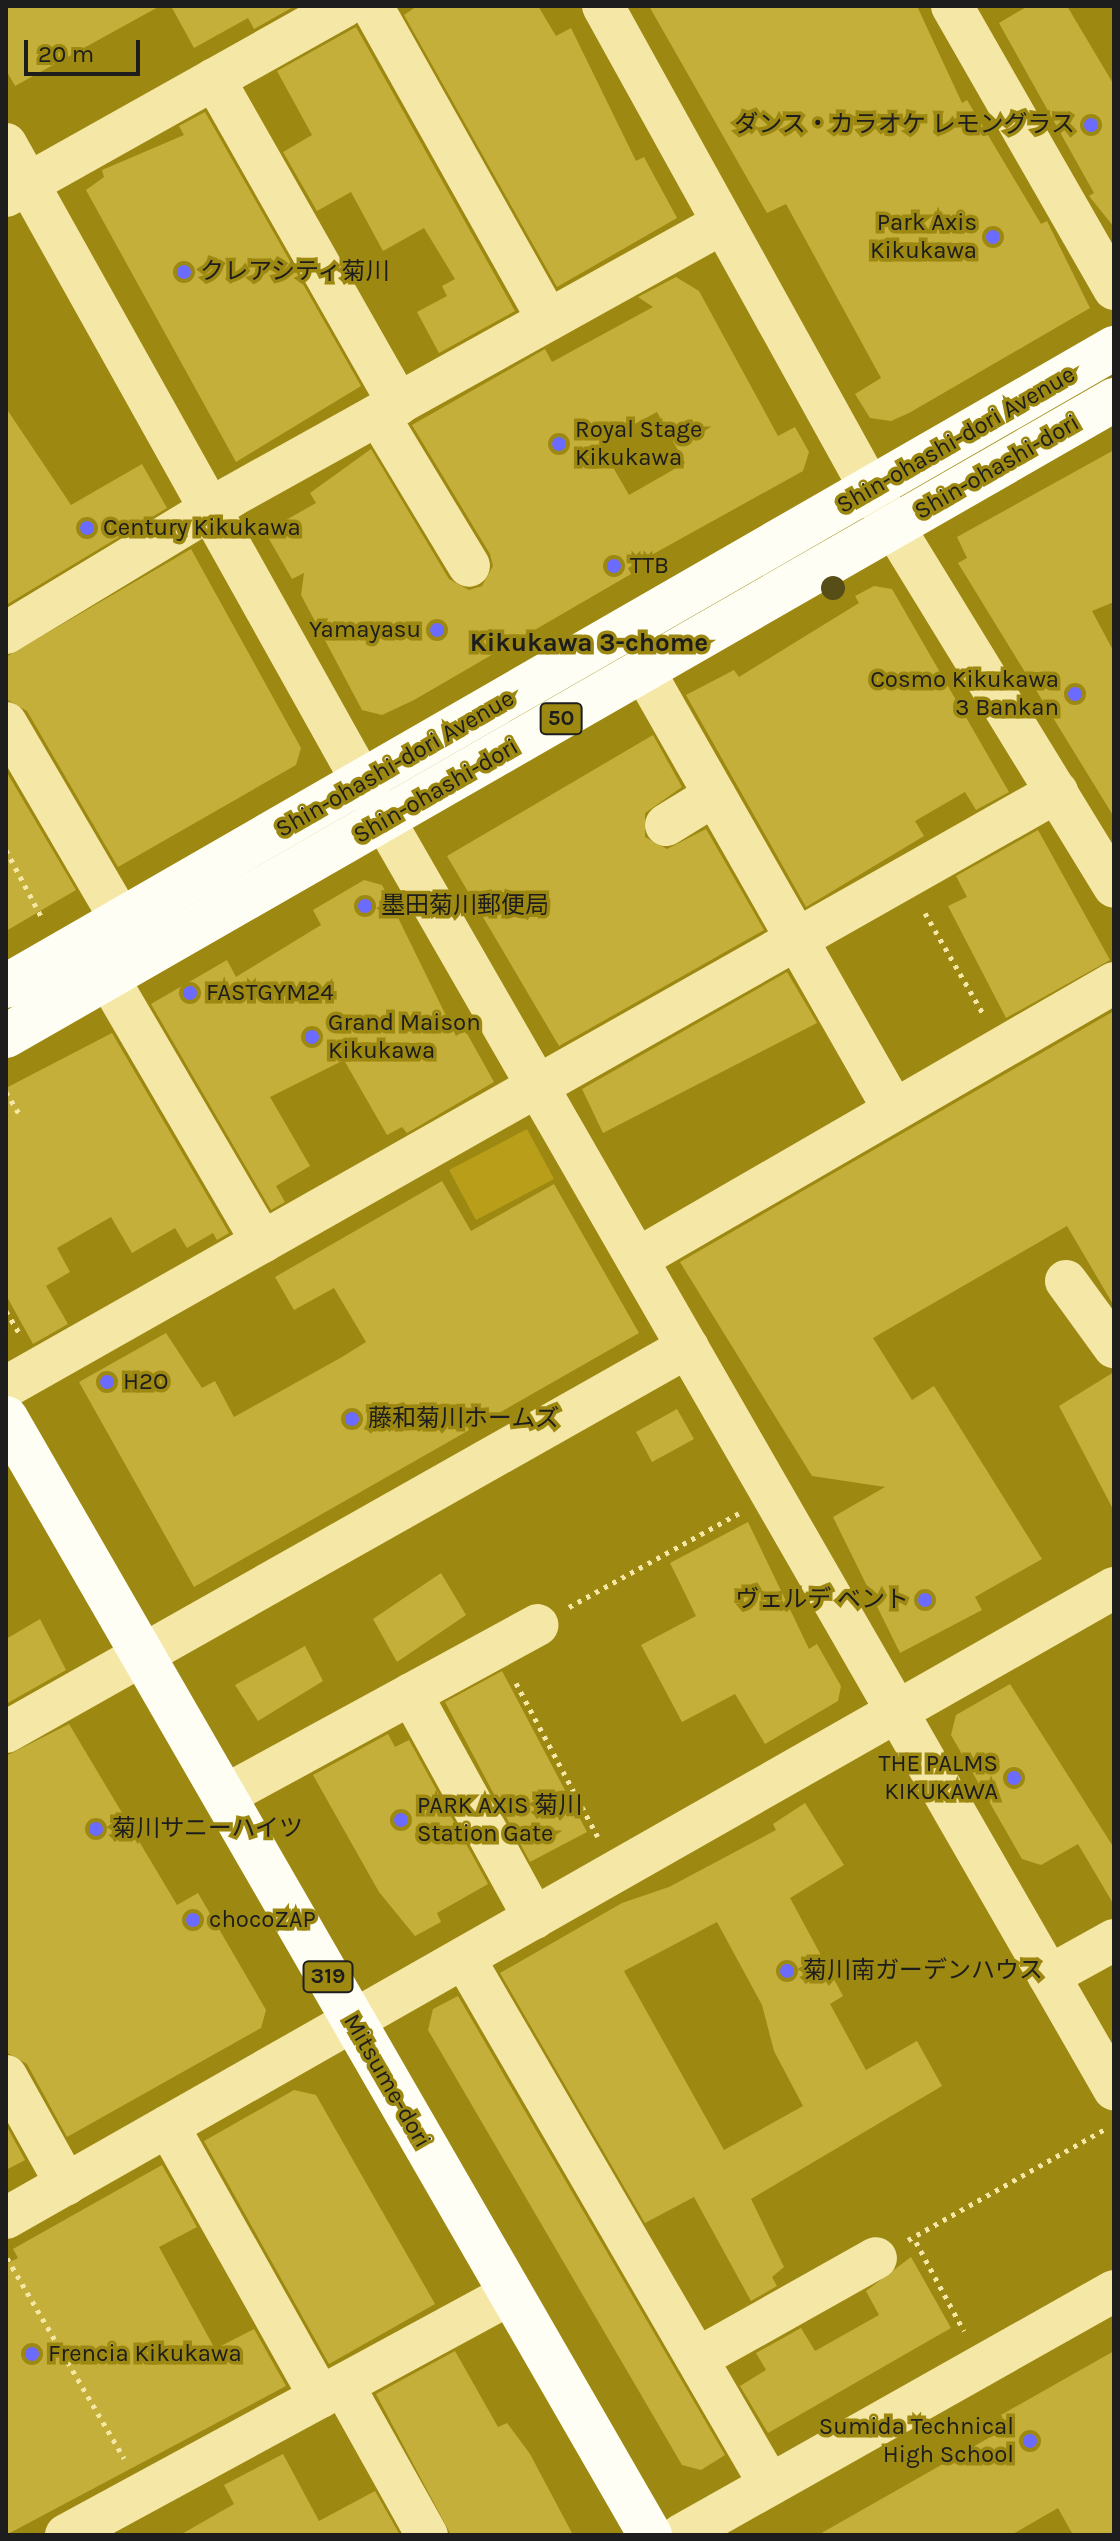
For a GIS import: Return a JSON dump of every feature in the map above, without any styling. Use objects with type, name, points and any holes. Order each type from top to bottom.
[{"type":"main road","name":"Shin-ohashi-dori Avenue","points":[[6,986],[1114,348]]},
{"type":"main road","name":"Shin-ohashi-dori","points":[[6,1036],[1114,400]]},
{"type":"main road","name":"Mitsume-dori","points":[[6,1418],[650,2535]]},
{"type":"street","points":[[17,189],[344,6]]},
{"type":"street","points":[[372,6],[548,320]]},
{"type":"street","points":[[603,6],[871,490],[1114,887]]},
{"type":"street","points":[[952,6],[1114,289]]},
{"type":"street","points":[[214,79],[469,566]]},
{"type":"street","points":[[6,144],[17,189],[212,511],[363,783],[1114,2089]]},
{"type":"street","points":[[6,633],[388,409],[721,224]]},
{"type":"street","points":[[644,671],[894,1110]]},
{"type":"street","points":[[6,723],[121,920]]},
{"type":"street","points":[[6,1387],[1057,792]]},
{"type":"street","points":[[666,825],[715,795]]},
{"type":"street","points":[[108,978],[262,1242]]},
{"type":"street","points":[[637,1259],[1114,983]]},
{"type":"street","points":[[1066,1281],[1114,1347]]},
{"type":"street","points":[[6,1732],[688,1347]]},
{"type":"street","points":[[6,2218],[1110,1591]]},
{"type":"street","points":[[224,1796],[537,1625]]},
{"type":"street","points":[[411,1694],[534,1918]]},
{"type":"street","points":[[1049,1976],[1114,1940]]},
{"type":"street","points":[[464,1958],[770,2485]]},
{"type":"street","points":[[6,2076],[66,2184]]},
{"type":"street","points":[[168,2126],[331,2391],[427,2535]]},
{"type":"street","points":[[698,2358],[876,2258]]},
{"type":"street","points":[[681,2535],[1114,2291]]},
{"type":"street","points":[[81,2531],[510,2294]]},
{"type":"path","points":[[6,850],[48,929]]},
{"type":"path","points":[[905,879],[1003,1047]]},
{"type":"path","points":[[6,1092],[20,1115]]},
{"type":"path","points":[[6,1311],[27,1347]]},
{"type":"path","points":[[537,1625],[772,1494]]},
{"type":"path","points":[[496,1647],[606,1851]]},
{"type":"path","points":[[876,2258],[1114,2123]]},
{"type":"path","points":[[913,2237],[983,2365]]},
{"type":"path","points":[[6,2257],[124,2458]]},
{"type":"shaded area","points":[[527,1129],[554,1179],[476,1220],[449,1170]]},
{"type":"building","points":[[6,6],[160,6],[15,86],[6,70]]},
{"type":"building","points":[[171,6],[295,6],[254,29],[248,18],[194,48]]},
{"type":"building","points":[[417,6],[538,6],[556,36],[571,28],[636,161],[644,157],[677,218],[557,287],[404,15]]},
{"type":"building","points":[[649,6],[917,6],[962,103],[967,100],[1041,224],[1047,221],[1090,308],[909,413],[891,421],[870,418],[855,394],[881,378],[786,204],[767,213]]},
{"type":"building","points":[[1028,6],[1067,6],[1114,85],[1114,227],[1089,196],[1094,193],[999,23]]},
{"type":"building","points":[[356,27],[515,311],[439,353],[417,312],[447,296],[442,286],[455,279],[424,228],[383,251],[351,192],[317,211],[283,152],[312,135],[277,71]]},
{"type":"building","points":[[205,112],[361,386],[236,462],[86,190],[104,177],[102,170],[184,135],[179,126]]},
{"type":"building","points":[[676,277],[699,291],[778,436],[795,427],[809,452],[803,471],[628,568],[631,574],[414,700],[382,715],[362,710],[301,595],[304,573],[292,579],[265,532],[316,503],[310,493],[371,449],[449,579],[469,590],[482,586],[493,566],[490,554],[412,425],[545,349],[552,362],[653,307],[638,297]],"holes":[[[657,412],[685,463],[629,495],[599,443]]]},
{"type":"building","name":"Century Kikukawa","points":[[6,408],[71,505],[142,464],[167,508],[6,605]]},
{"type":"building","points":[[1114,450],[1114,602],[1092,611],[1114,652],[1114,817],[958,563],[967,558],[957,537]]},
{"type":"building","points":[[191,549],[301,748],[296,765],[118,867],[27,711],[6,699],[6,657]]},
{"type":"building","points":[[874,586],[892,589],[1009,792],[976,810],[965,792],[915,821],[924,836],[806,907],[686,695],[734,670],[739,677],[859,603],[855,596]]},
{"type":"building","points":[[653,735],[682,787],[645,813],[645,837],[667,849],[706,829],[764,930],[559,1046],[447,856]]},
{"type":"building","points":[[6,771],[76,890],[6,931]]},
{"type":"building","points":[[1038,830],[1110,960],[1006,1018],[948,906],[967,897],[956,876]]},
{"type":"building","points":[[364,880],[382,885],[456,1036],[465,1030],[494,1082],[407,1133],[402,1127],[387,1135],[344,1060],[270,1097],[310,1166],[276,1186],[285,1202],[271,1210],[151,1004],[227,960],[236,977],[321,925],[313,910]]},
{"type":"building","points":[[787,972],[817,1023],[603,1133],[582,1089]]},
{"type":"building","points":[[1114,1011],[1114,1306],[1067,1226],[873,1338],[912,1400],[934,1386],[1042,1559],[975,1597],[982,1610],[900,1653],[833,1517],[885,1487],[812,1476],[680,1262]]},
{"type":"building","points":[[112,1033],[229,1233],[217,1240],[213,1233],[187,1248],[175,1228],[132,1253],[111,1217],[57,1248],[70,1272],[46,1286],[68,1324],[33,1344],[6,1295],[6,1088]]},
{"type":"building","name":"藤和菊川ホームズ","points":[[442,1181],[471,1231],[554,1184],[639,1333],[194,1587],[79,1382],[166,1333],[202,1388],[215,1381],[234,1417],[366,1342],[334,1288],[294,1310],[275,1277]]},
{"type":"building","points":[[1114,1372],[1114,1511],[1059,1406]]},
{"type":"building","points":[[677,1409],[694,1439],[652,1462],[636,1432]]},
{"type":"building","points":[[748,1522],[809,1649],[817,1644],[841,1686],[838,1701],[765,1744],[735,1694],[682,1722],[641,1645],[696,1616],[670,1563]]},
{"type":"building","points":[[441,1573],[466,1615],[397,1662],[373,1619]]},
{"type":"building","points":[[40,1619],[66,1670],[6,1704],[6,1639]]},
{"type":"building","points":[[305,1646],[323,1681],[258,1721],[235,1685]]},
{"type":"building","points":[[502,1671],[587,1832],[530,1862],[445,1702]]},
{"type":"building","name":"THE PALMS KIKUKAWA","points":[[1010,1684],[1114,1848],[1114,1905],[1078,1844],[1041,1865],[1022,1859],[951,1735],[956,1715]]},
{"type":"building","points":[[69,1724],[177,1905],[198,1893],[266,2010],[261,2028],[67,2137],[27,2064],[6,2052],[6,1756]]},
{"type":"building","name":"PARK AXIS 菊川 Station Gate","points":[[388,1734],[395,1747],[409,1740],[488,1884],[437,1913],[441,1922],[415,1936],[379,1892],[313,1775]]},
{"type":"building","points":[[805,1803],[844,1865],[790,1898],[843,1996],[830,2004],[866,2070],[917,2041],[942,2086],[751,2199],[784,2267],[772,2277],[777,2286],[751,2301],[694,2197],[645,2223],[500,1973],[622,1903],[669,1887],[776,1830],[773,1824]],"holes":[[[717,1922],[762,2005],[774,2051],[803,2106],[724,2150],[624,1971]]]},
{"type":"building","points":[[458,1996],[725,2455],[701,2470],[682,2465],[428,2030],[433,2009]]},
{"type":"building","points":[[294,2090],[316,2095],[435,2304],[329,2364],[204,2141]]},
{"type":"building","points":[[6,2125],[25,2160],[6,2170]]},
{"type":"building","points":[[162,2165],[197,2227],[159,2247],[215,2349],[254,2329],[286,2386],[6,2535],[6,2264],[18,2258],[13,2249]]},
{"type":"building","points":[[911,2257],[951,2328],[768,2433],[740,2386],[766,2370],[756,2353],[801,2328],[815,2351],[879,2315],[866,2291]]},
{"type":"building","points":[[455,2351],[498,2427],[507,2423],[530,2454],[573,2535],[451,2535],[376,2394]]},
{"type":"building","name":"Sumida Technical High School","points":[[1114,2351],[1114,2535],[1073,2535],[1058,2508],[1011,2535],[818,2535],[1008,2427],[1001,2415]]},
{"type":"building","points":[[283,2454],[319,2521],[375,2491],[400,2535],[180,2535],[234,2504],[224,2485]]},
{"type":"place","name":"ダンス・カラオケ レモングラス","points":[[1091,125]]},
{"type":"place","name":"Park Axis Kikukawa","points":[[993,237]]},
{"type":"place","name":"クレアシティ菊川","points":[[184,272]]},
{"type":"place","name":"Royal Stage Kikukawa","points":[[559,444]]},
{"type":"place","name":"Century Kikukawa","points":[[87,528]]},
{"type":"place","name":"TTB","points":[[614,566]]},
{"type":"place","name":"Yamayasu","points":[[437,630]]},
{"type":"place","name":"Cosmo Kikukawa 3 Bankan","points":[[1075,694]]},
{"type":"place","name":"墨田菊川郵便局","points":[[365,906]]},
{"type":"place","name":"FASTGYM24","points":[[190,993]]},
{"type":"place","name":"Grand Maison Kikukawa","points":[[312,1037]]},
{"type":"place","name":"H2O","points":[[107,1382]]},
{"type":"place","name":"藤和菊川ホームズ","points":[[352,1419]]},
{"type":"place","name":"ヴェルデ ベント","points":[[925,1600]]},
{"type":"place","name":"THE PALMS KIKUKAWA","points":[[1014,1778]]},
{"type":"place","name":"PARK AXIS 菊川 Station Gate","points":[[401,1820]]},
{"type":"place","name":"菊川サニーハイツ","points":[[96,1829]]},
{"type":"place","name":"chocoZAP","points":[[193,1920]]},
{"type":"place","name":"菊川南ガーデンハウス","points":[[787,1971]]},
{"type":"place","name":"Frencia Kikukawa","points":[[32,2354]]},
{"type":"place","name":"Sumida Technical High School","points":[[1030,2441]]},
{"type":"district","name":"Kikukawa 3-chome","points":[[589,643]]}]
